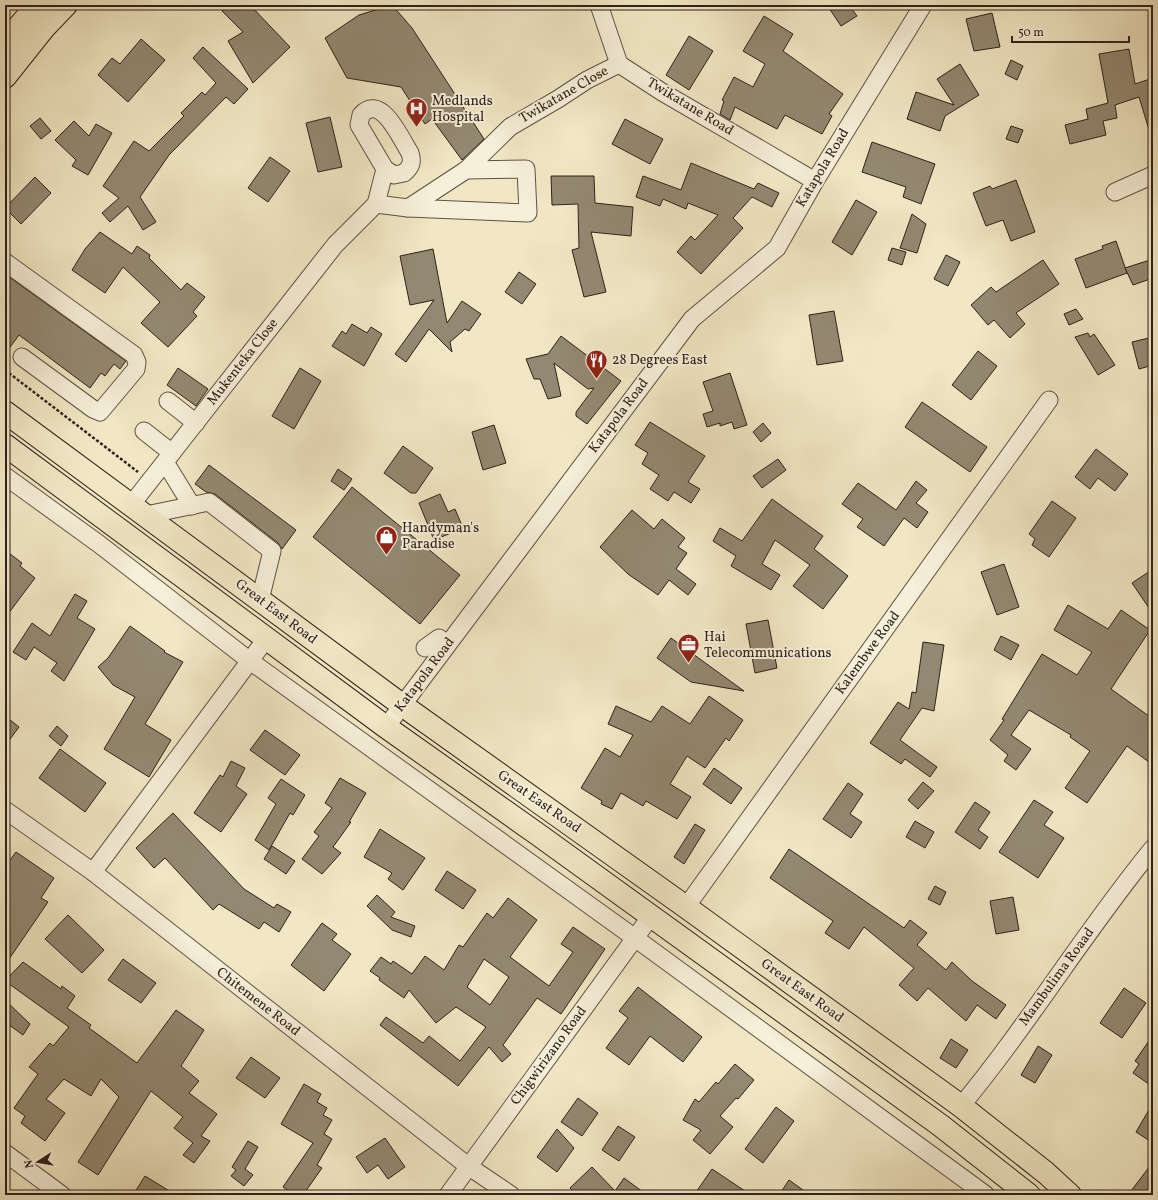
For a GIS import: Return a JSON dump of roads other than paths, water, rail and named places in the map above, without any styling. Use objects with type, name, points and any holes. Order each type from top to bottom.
[{"type":"main road","points":[[5,43],[37,5]]},
{"type":"main road","points":[[5,77],[44,28],[66,5]]},
{"type":"main road","name":"Great East Road","points":[[5,412],[402,705],[686,907],[961,1106],[1046,1173],[1070,1195]]},
{"type":"main road","name":"Great East Road","points":[[5,444],[386,727],[940,1125],[1029,1195]]},
{"type":"street","points":[[599,5],[619,64]]},
{"type":"street","name":"Katapola Road","points":[[386,727],[692,319],[777,248],[815,181],[922,8]]},
{"type":"street","name":"Twikatane Close","points":[[408,208],[466,170],[510,127],[587,80],[619,64]]},
{"type":"street","name":"Twikatane Road","points":[[619,64],[662,92],[815,181]]},
{"type":"street","points":[[385,169],[376,204],[408,208],[528,213],[526,169],[466,170]]},
{"type":"street","points":[[1115,192],[1153,175]]},
{"type":"street","name":"Mukenteka Close","points":[[139,510],[150,481],[335,245],[376,204]]},
{"type":"street","points":[[5,262],[134,355],[138,362],[136,369],[100,412],[93,409],[22,357]]},
{"type":"street","name":"Kalembwe Road","points":[[686,907],[1049,400]]},
{"type":"street","points":[[168,401],[196,423]]},
{"type":"street","points":[[144,431],[168,458],[192,506]]},
{"type":"street","points":[[5,476],[99,544],[250,661],[635,938],[986,1195]]},
{"type":"street","points":[[139,510],[192,506],[209,502],[272,551],[260,600]]},
{"type":"street","points":[[425,648],[439,638],[447,645]]},
{"type":"street","points":[[93,872],[266,639]]},
{"type":"street","name":"Chitemene Road","points":[[5,810],[93,872],[468,1166],[511,1195]]},
{"type":"street","name":"Mambulima Roaad","points":[[961,1106],[993,1065],[1127,880],[1153,848]]},
{"type":"street","name":"Chigwirizano Road","points":[[448,1195],[651,916]]},
{"type":"street","points":[[5,1153],[62,1195]]},
{"type":"place","name":"Medlands Hospital","points":[[417,128]]},
{"type":"place","name":"28 Degrees East","points":[[597,380]]},
{"type":"place","name":"Handyman's Paradise","points":[[386,556]]},
{"type":"place","name":"Hai Telecommunications","points":[[688,664]]}]
